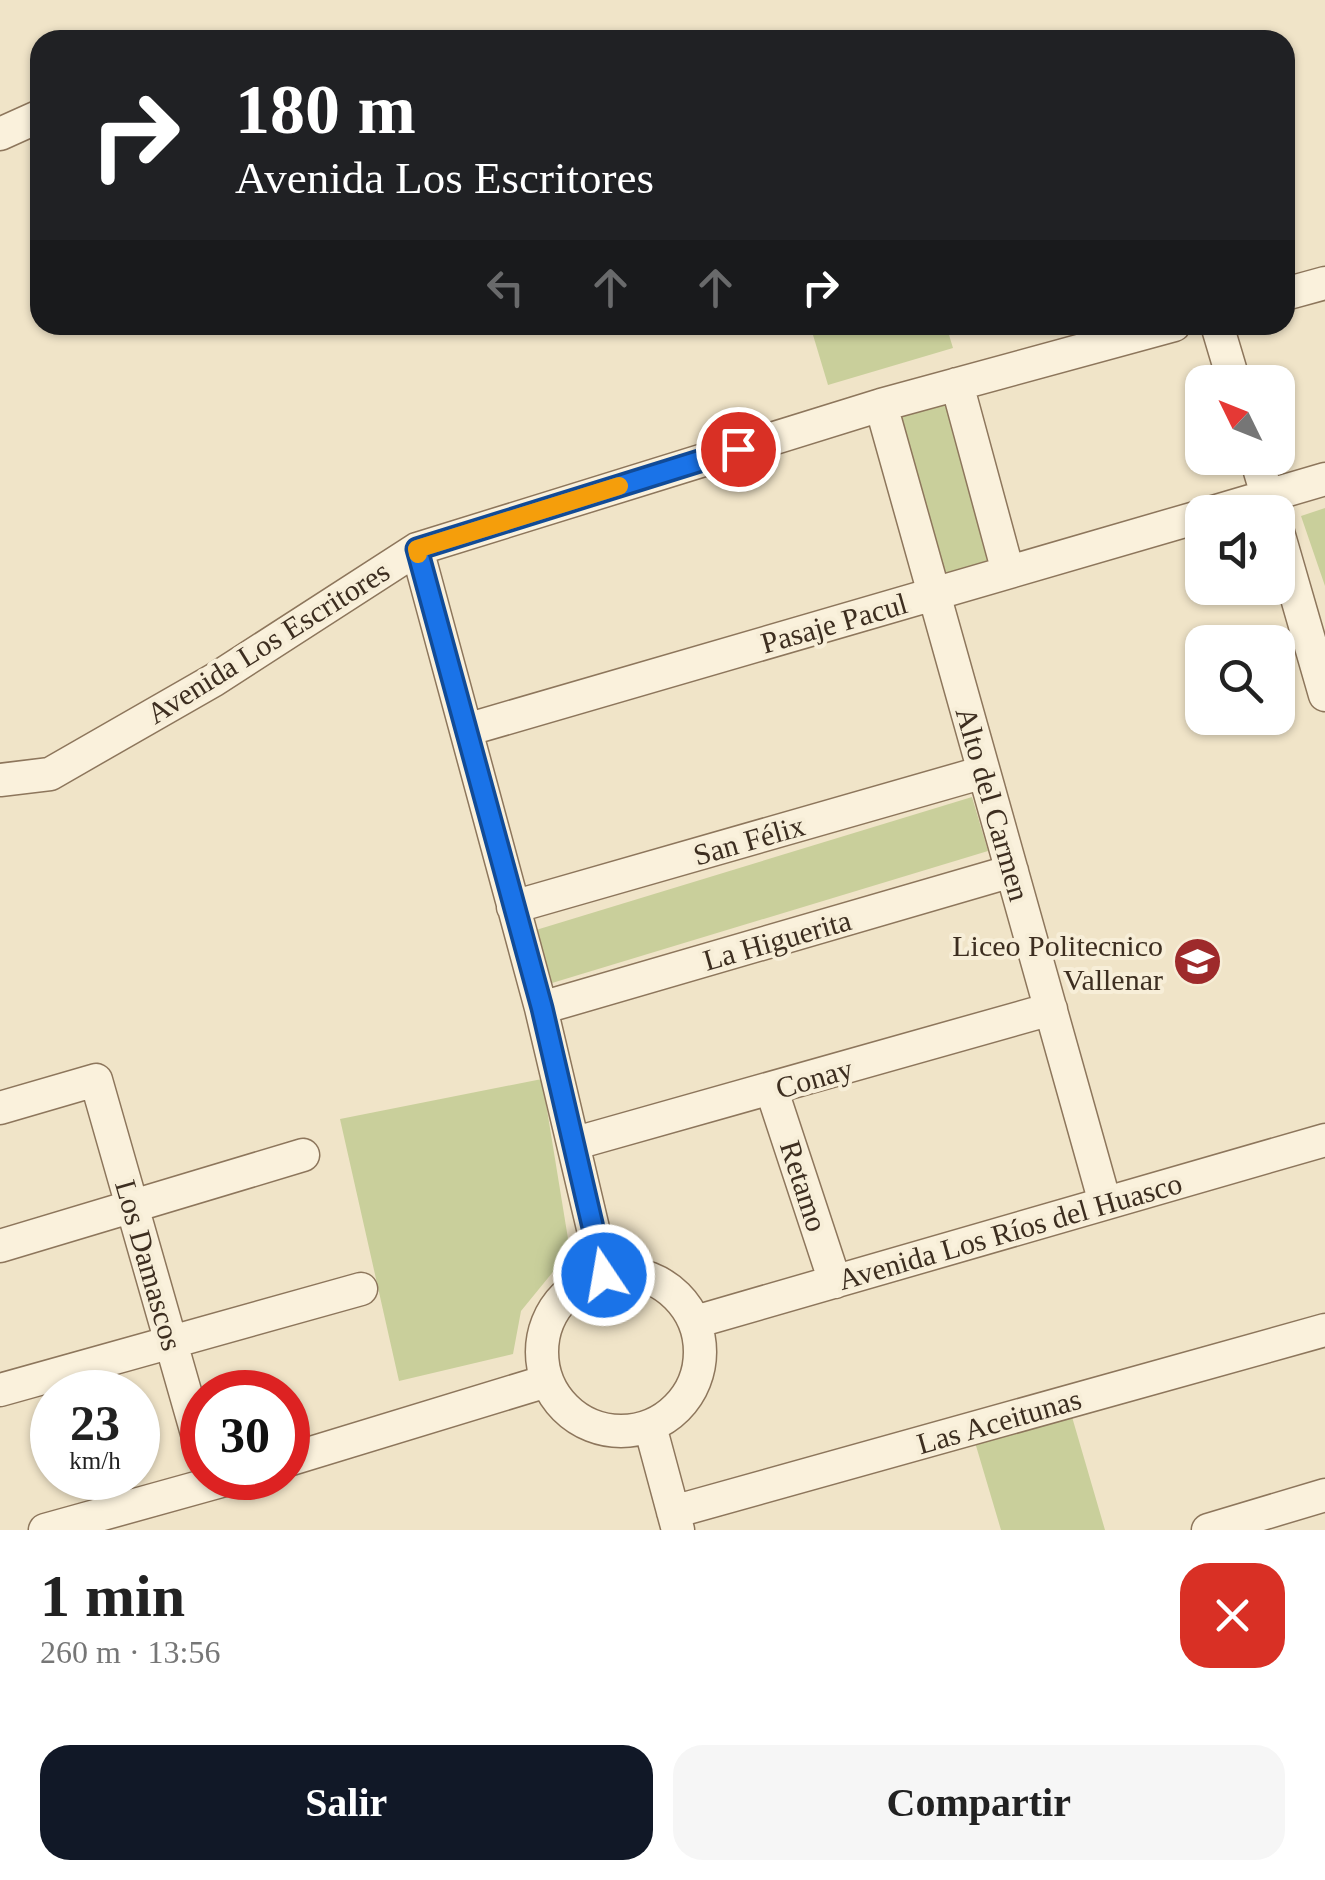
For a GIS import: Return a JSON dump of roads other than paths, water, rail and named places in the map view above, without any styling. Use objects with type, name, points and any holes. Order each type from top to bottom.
[{"type":"street","points":[[0,134],[30,120]]},
{"type":"street","points":[[1295,291],[1325,282]]},
{"type":"street","name":"Avenida Los Escritores","points":[[0,780],[50,774],[214,680],[417,549],[881,405],[1137,335]]},
{"type":"street","points":[[1220,335],[1229,365]]},
{"type":"street","points":[[957,384],[1008,572]]},
{"type":"street","name":"Alto del Carmen","points":[[881,405],[1106,1204]]},
{"type":"street","points":[[1291,495],[1325,479]]},
{"type":"street","name":"Pasaje Pacul","points":[[466,730],[1185,521]]},
{"type":"street","points":[[417,549],[542,1008],[604,1275]]},
{"type":"street","points":[[1295,591],[1325,696]]},
{"type":"street","name":"San Félix","points":[[513,908],[984,772]]},
{"type":"street","name":"La Higuerita","points":[[542,1008],[1012,872]]},
{"type":"street","name":"Conay","points":[[576,1143],[772,1091],[1051,1009]]},
{"type":"street","name":"Los Damascos","points":[[0,1108],[96,1080],[180,1374]]},
{"type":"street","name":"Retamo","points":[[772,1091],[835,1282]]},
{"type":"street","name":"Avenida Los Ríos del Huasco","points":[[695,1322],[1325,1140]]},
{"type":"street","points":[[0,1246],[303,1155]]},
{"type":"street","points":[[626,1273],[648,1278],[684,1303],[695,1322],[700,1353],[694,1383],[676,1409],[650,1426],[619,1432],[589,1425],[564,1408],[547,1381],[542,1343],[556,1307],[586,1281],[626,1273]]},
{"type":"street","points":[[0,1390],[361,1289]]},
{"type":"street","name":"Las Aceitunas","points":[[676,1521],[1325,1330]]},
{"type":"street","points":[[310,1453],[547,1381]]},
{"type":"street","points":[[650,1426],[676,1521]]},
{"type":"street","points":[[45,1530],[180,1491]]},
{"type":"street","points":[[1208,1530],[1325,1495]]},
{"type":"place","name":"Liceo Politecnico Vallenar","points":[[1198,962]]}]
